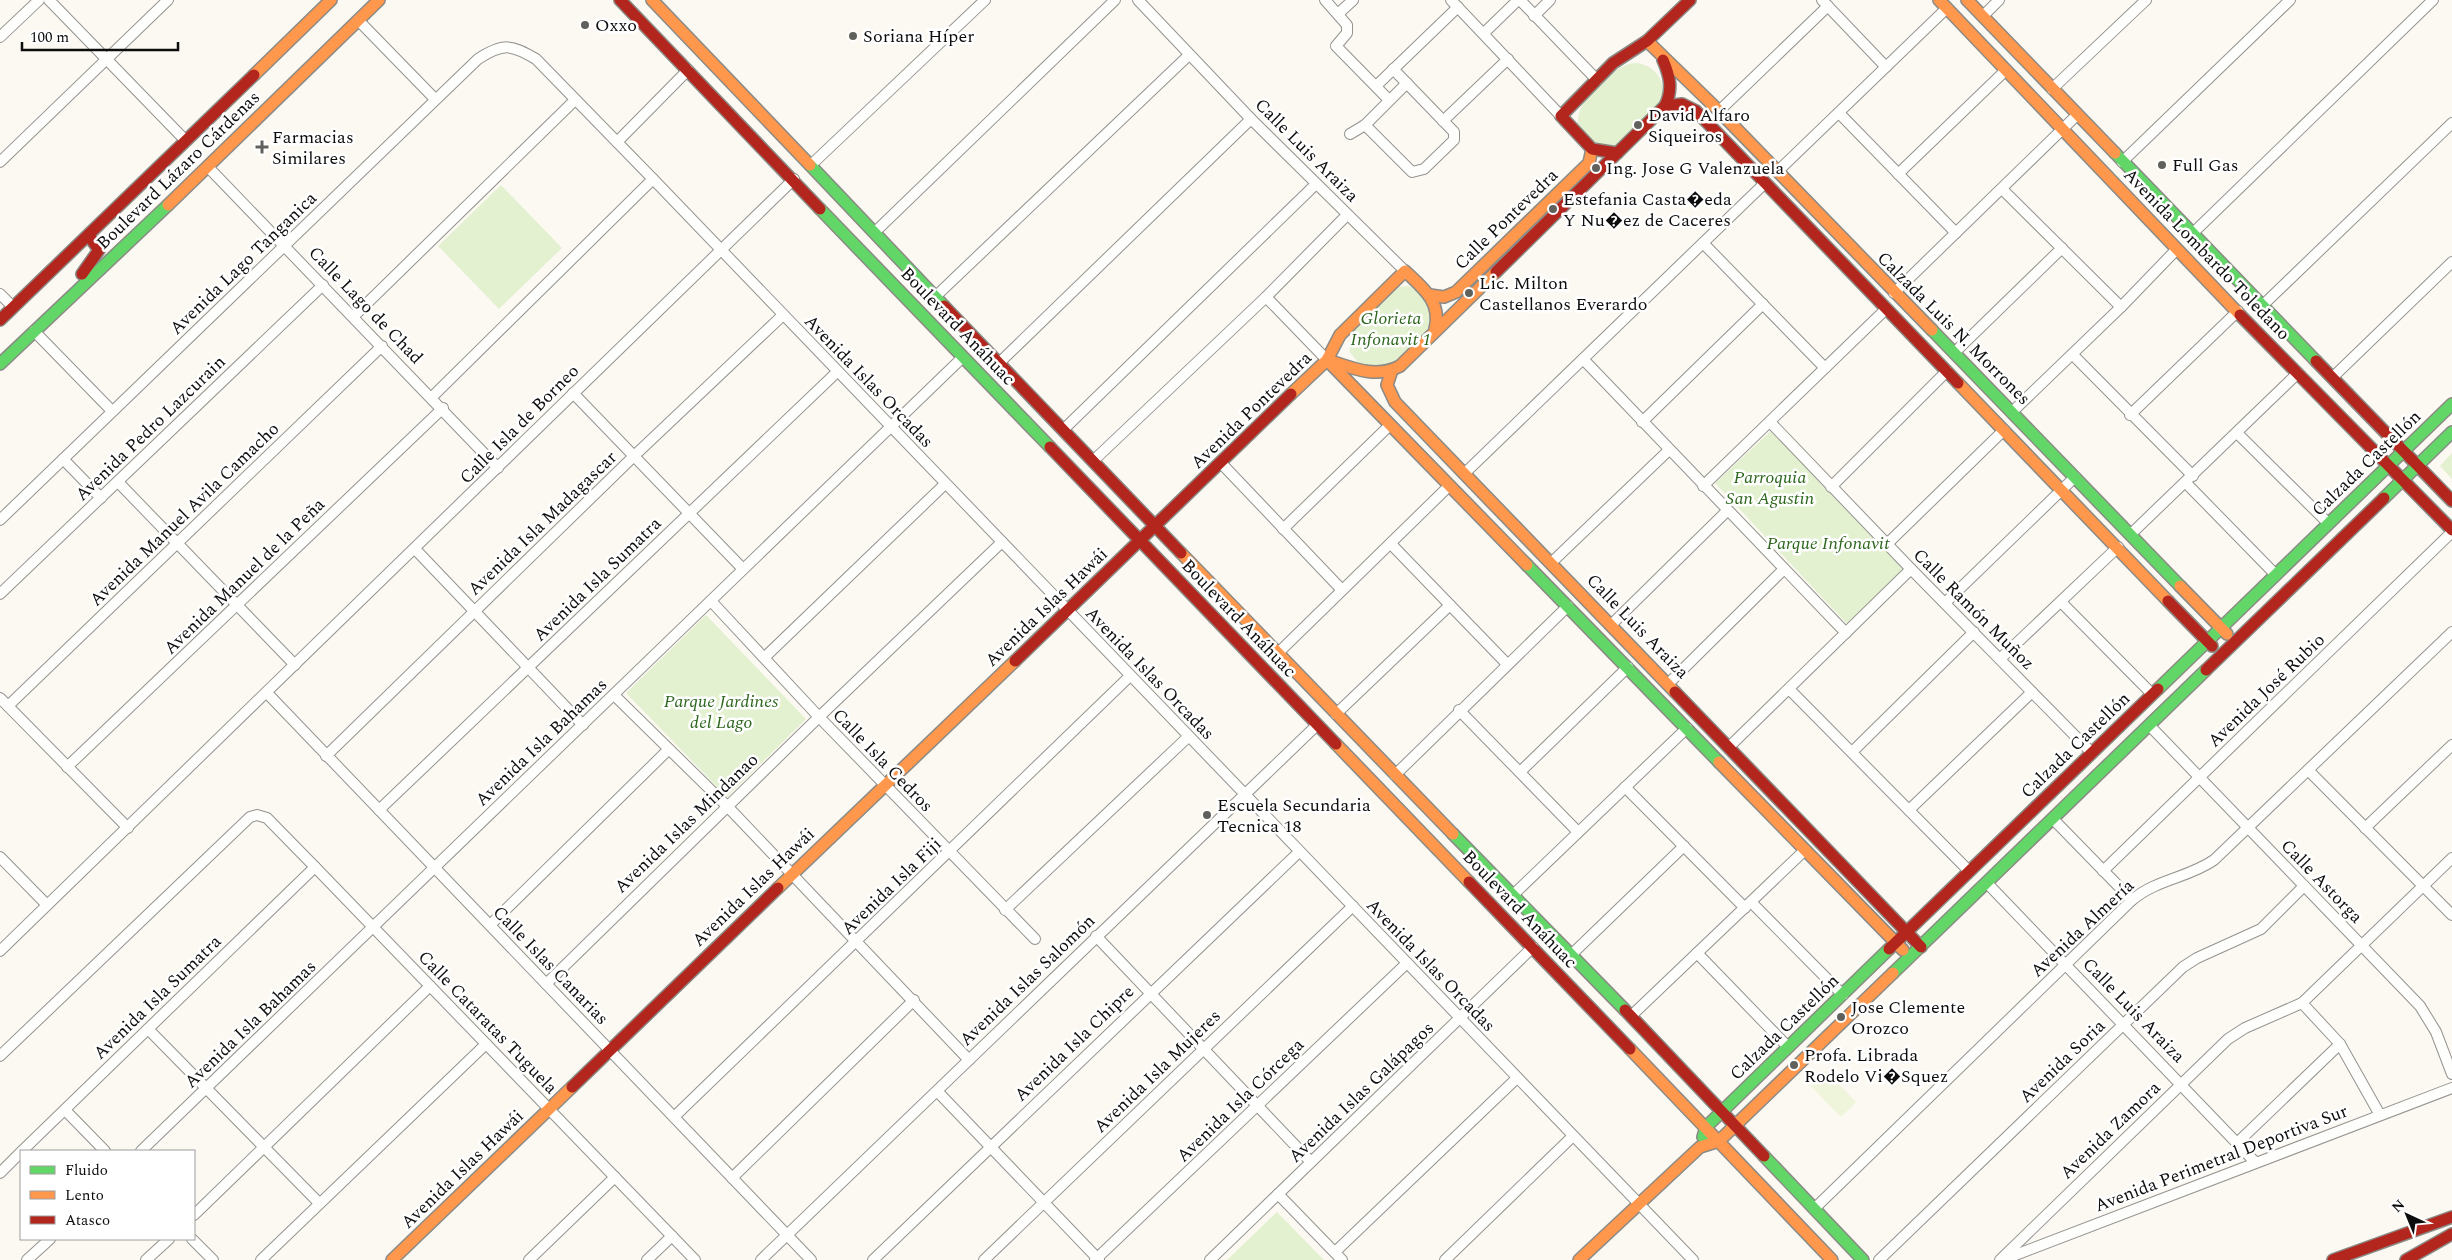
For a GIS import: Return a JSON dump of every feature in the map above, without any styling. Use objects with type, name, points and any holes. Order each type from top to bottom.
[{"type":"main road","name":"Boulevard Lázaro Cárdenas","points":[[0,320],[331,0]]},
{"type":"main road","name":"Boulevard Lázaro Cárdenas","points":[[0,364],[208,167],[379,0]]},
{"type":"main road","name":"Boulevard Anáhuac","points":[[620,0],[1832,1260]]},
{"type":"main road","name":"Boulevard Anáhuac","points":[[652,0],[1277,654],[1631,1016],[1863,1260]]},
{"type":"main road","points":[[1617,153],[1592,149],[1561,116],[1619,59],[1640,43],[1647,41],[1690,0]]},
{"type":"main road","name":"Avenida Lombardo Toledano","points":[[1967,0],[2452,501]]},
{"type":"main road","name":"Avenida Lombardo Toledano","points":[[1943,4],[2176,250],[2452,531]]},
{"type":"main road","name":"Calzada Luis N. Morrones","points":[[1647,41],[1719,111],[2234,642]]},
{"type":"main road","points":[[1658,52],[1669,76],[1670,98],[1666,106]]},
{"type":"main road","name":"Calzada Luis N. Morrones","points":[[1666,106],[1674,103],[1683,103],[1691,108],[2221,655]]},
{"type":"main road","name":"Calle Pontevedra","points":[[1391,372],[1400,366],[1435,329],[1666,106]]},
{"type":"main road","name":"Calle Pontevedra","points":[[1430,295],[1447,297],[1456,292],[1588,164],[1592,157],[1592,149]]},
{"type":"main road","points":[[1784,203],[1796,192]]},
{"type":"main road","points":[[52,315],[58,301],[98,253],[99,247],[89,236]]},
{"type":"main road","name":"Calle Luis Araiza","points":[[1405,271],[1430,295],[1438,312],[1435,329]]},
{"type":"main road","name":"Avenida Pontevedra","points":[[1140,541],[1327,360],[1340,335],[1405,271]]},
{"type":"main road","points":[[1327,360],[1374,373],[1391,372]]},
{"type":"main road","name":"Calle Luis Araiza","points":[[1327,360],[1910,958]]},
{"type":"main road","name":"Calle Luis Araiza","points":[[1391,372],[1387,385],[1395,402],[1669,683],[1921,947]]},
{"type":"main road","name":"Calzada Castellón","points":[[1706,1127],[2452,404]]},
{"type":"main road","name":"Calzada Castellón","points":[[1719,1141],[2452,432]]},
{"type":"main road","points":[[1483,520],[1497,506]]},
{"type":"main road","name":"Avenida Islas Hawái","points":[[392,1260],[884,784],[1140,541]]},
{"type":"main road","points":[[1775,819],[1787,808]]},
{"type":"main road","points":[[1700,1147],[1706,1127]]},
{"type":"main road","points":[[1579,1260],[1700,1147],[1719,1141]]},
{"type":"main road","points":[[2333,1260],[2452,1217]]},
{"type":"main road","points":[[2408,1260],[2452,1234]]},
{"type":"main road","points":[[2408,1260],[2452,1245]]},
{"type":"street","points":[[0,37],[39,0]]},
{"type":"street","points":[[49,0],[186,141]]},
{"type":"street","points":[[0,162],[168,0]]},
{"type":"street","points":[[811,165],[986,0]]},
{"type":"street","points":[[875,232],[1115,0]]},
{"type":"street","name":"Calle Luis Araiza","points":[[1138,0],[1251,119],[1405,271]]},
{"type":"street","points":[[1324,0],[1348,27],[1345,36],[1336,46],[1390,100]]},
{"type":"street","points":[[1338,14],[1353,0]]},
{"type":"street","points":[[1484,34],[1519,0],[1597,80]]},
{"type":"street","points":[[1983,16],[1999,0]]},
{"type":"street","points":[[2052,89],[2146,0]]},
{"type":"street","points":[[2122,162],[2290,0]]},
{"type":"street","points":[[2193,233],[2433,0]]},
{"type":"street","points":[[1534,16],[1546,1]]},
{"type":"street","points":[[1719,111],[1825,3],[1886,67]]},
{"type":"street","points":[[1376,86],[1454,4],[1561,116]]},
{"type":"street","points":[[1777,172],[1886,67],[1943,4]]},
{"type":"street","points":[[358,20],[435,99]]},
{"type":"street","name":"Avenida Lago Tanganica","points":[[0,520],[478,58],[503,47],[518,48]]},
{"type":"street","name":"Avenida Islas Orcadas","points":[[518,48],[536,59],[653,179],[1693,1260]]},
{"type":"street","points":[[936,296],[1189,55]]},
{"type":"street","points":[[1443,121],[1508,59]]},
{"type":"street","points":[[1365,125],[1409,170],[1416,172],[1424,169],[1454,140],[1454,132],[1393,69]]},
{"type":"street","points":[[617,142],[688,70]]},
{"type":"street","points":[[1898,174],[2006,70]]},
{"type":"street","points":[[1350,134],[1365,125],[1407,83]]},
{"type":"street","points":[[354,316],[575,100]]},
{"type":"street","points":[[1838,113],[1956,233]]},
{"type":"street","points":[[1894,293],[2077,115]]},
{"type":"street","points":[[999,362],[1251,119]]},
{"type":"street","points":[[2263,305],[2452,123]]},
{"type":"street","name":"Calle Lago de Chad","points":[[208,167],[443,408],[498,468]]},
{"type":"street","points":[[432,397],[653,179]]},
{"type":"street","name":"Calle Isla de Borneo","points":[[0,951],[794,179]]},
{"type":"street","points":[[1465,473],[1765,183]]},
{"type":"street","points":[[1063,430],[1316,184]]},
{"type":"street","points":[[2002,189],[2121,307]]},
{"type":"street","points":[[1093,461],[1266,297],[1347,215]]},
{"type":"street","points":[[1703,243],[1825,368]]},
{"type":"street","points":[[1954,353],[2062,248]]},
{"type":"street","points":[[2012,412],[2121,307],[2176,250]]},
{"type":"street","points":[[2332,377],[2452,262]]},
{"type":"street","name":"Avenida Pedro Lazcurain","points":[[0,594],[322,285]]},
{"type":"street","points":[[0,294],[13,307]]},
{"type":"street","name":"Calle Luis Araiza","points":[[1266,297],[1327,360]]},
{"type":"street","points":[[1642,422],[1763,304]]},
{"type":"street","points":[[1703,486],[1886,309]]},
{"type":"street","points":[[2130,415],[2238,311]]},
{"type":"street","name":"Avenida Isla Madagascar","points":[[326,756],[634,456],[783,316]]},
{"type":"street","points":[[34,331],[112,411]]},
{"type":"street","name":"Avenida Manuel Avila Camacho","points":[[4,702],[178,542],[382,346]]},
{"type":"street","points":[[2073,354],[2275,574]]},
{"type":"street","name":"Avenida Isla Bahamas","points":[[142,1150],[963,357]]},
{"type":"street","points":[[1582,360],[1846,633]]},
{"type":"street","points":[[1832,487],[1947,371]]},
{"type":"street","name":"Avenida Isla Sumatra","points":[[379,810],[837,372]]},
{"type":"street","points":[[2131,534],[2298,373]]},
{"type":"street","points":[[574,393],[743,569]]},
{"type":"street","name":"Avenida Manuel de la Peña","points":[[67,767],[443,408]]},
{"type":"street","name":"Calle Ramón Muñoz","points":[[1770,422],[2092,753]]},
{"type":"street","points":[[1283,529],[1390,425]]},
{"type":"street","points":[[1887,544],[2004,430]]},
{"type":"street","points":[[2237,433],[2328,523]]},
{"type":"street","points":[[1551,563],[1669,450]]},
{"type":"street","points":[[63,459],[101,498]]},
{"type":"street","points":[[1221,463],[1342,590]]},
{"type":"street","points":[[1945,603],[2075,477]]},
{"type":"street","points":[[118,482],[295,665]]},
{"type":"street","points":[[765,657],[945,484]]},
{"type":"street","points":[[1277,654],[1449,486]]},
{"type":"street","points":[[1611,625],[1727,511]]},
{"type":"street","name":"Avenida José Rubio","points":[[2103,871],[2452,531]]},
{"type":"street","name":"Avenida Islas Mindanao","points":[[546,984],[819,716],[1002,542]]},
{"type":"street","points":[[1391,544],[1507,664]]},
{"type":"street","points":[[2000,660],[2118,547]]},
{"type":"street","points":[[415,549],[583,725]]},
{"type":"street","points":[[1669,683],[1784,569]]},
{"type":"street","points":[[1729,747],[1911,569]]},
{"type":"street","name":"Calle Isla Cedros","points":[[712,601],[949,853],[1035,939]]},
{"type":"street","points":[[2061,602],[2152,694]]},
{"type":"street","points":[[1336,714],[1450,605]]},
{"type":"street","points":[[1395,775],[1459,710],[1568,606]]},
{"type":"street","points":[[1852,752],[1974,632]]},
{"type":"street","name":"Avenida Almería","points":[[1814,1209],[2132,900],[2157,884],[2208,864],[2249,829],[2452,632]]},
{"type":"street","points":[[1520,772],[1628,667]]},
{"type":"street","name":"Avenida Isla Fiji","points":[[674,1117],[1130,676]]},
{"type":"street","points":[[1789,689],[1969,872]]},
{"type":"street","points":[[1909,810],[2032,692]]},
{"type":"street","name":"Calle Islas Canarias","points":[[267,693],[811,1260]]},
{"type":"street","points":[[614,695],[727,806],[858,941],[969,1060]]},
{"type":"street","points":[[4,702],[128,828]]},
{"type":"street","points":[[1459,710],[1578,832]]},
{"type":"street","name":"Avenida Islas Salomón","points":[[761,1260],[1096,936],[1318,725]]},
{"type":"street","name":"Calle Astorga","points":[[2149,725],[2420,1006],[2430,1020],[2452,1074]]},
{"type":"street","points":[[1513,895],[1687,728]]},
{"type":"street","points":[[1005,910],[1188,737]]},
{"type":"street","points":[[2365,828],[2452,745]]},
{"type":"street","points":[[490,926],[668,750]]},
{"type":"street","points":[[2309,771],[2452,915]]},
{"type":"street","points":[[1625,787],[1684,846],[1843,995]]},
{"type":"street","name":"Calle Cataratas Tuguela","points":[[0,1056],[253,816],[267,818],[695,1260]]},
{"type":"street","points":[[2053,819],[2132,900]]},
{"type":"street","points":[[1571,955],[1684,846]]},
{"type":"street","points":[[1631,1016],[1805,850]]},
{"type":"street","name":"Avenida Isla Chipre","points":[[874,1260],[990,1146],[1299,852]]},
{"type":"street","points":[[0,857],[47,905]]},
{"type":"street","name":"Avenida Zamora","points":[[2001,1260],[2180,1084],[2237,1032],[2302,1003],[2452,858]]},
{"type":"street","name":"Avenida Isla Sumatra","points":[[24,1150],[315,867]]},
{"type":"street","name":"Calle Luis Araiza","points":[[1987,883],[2255,1162]]},
{"type":"street","name":"Avenida Soria","points":[[1879,1260],[2183,967],[2197,958],[2261,929],[2304,886]]},
{"type":"street","name":"Avenida Isla Mujeres","points":[[984,1260],[1353,906]]},
{"type":"street","points":[[1096,936],[1202,1050],[1311,1162]]},
{"type":"street","name":"Avenida Islas Galápagos","points":[[1210,1260],[1533,947]]},
{"type":"street","points":[[1698,953],[1788,1047]]},
{"type":"street","name":"Avenida Isla Córcega","points":[[1097,1259],[1407,964]]},
{"type":"street","points":[[195,1214],[430,986]]},
{"type":"street","points":[[732,1178],[914,1000]]},
{"type":"street","points":[[2302,1003],[2340,1044],[2380,1115]]},
{"type":"street","points":[[148,1029],[319,1203]]},
{"type":"street","points":[[261,1260],[486,1044]]},
{"type":"street","points":[[2236,1143],[2340,1044]]},
{"type":"street","points":[[1278,1194],[1339,1256],[1517,1078]]},
{"type":"street","name":"Avenida Perimetral Deportiva Sur","points":[[2001,1260],[2452,1088]]},
{"type":"street","points":[[937,1091],[1097,1259]]},
{"type":"street","points":[[65,1110],[104,1150]]},
{"type":"street","points":[[1445,1260],[1574,1136]]},
{"type":"street","name":"Avenida Isla Sumatra","points":[[0,1172],[20,1154]]},
{"type":"street","points":[[529,1260],[615,1177]]},
{"type":"street","points":[[647,1260],[672,1236]]},
{"type":"street","points":[[27,1260],[49,1240]]},
{"type":"street","points":[[146,1260],[168,1240]]},
{"type":"street","points":[[193,1240],[213,1260]]},
{"type":"green space","points":[[1634,63],[1648,67],[1658,75],[1663,87],[1662,102],[1615,147],[1597,146],[1578,124],[1582,105],[1588,95],[1605,77],[1625,65]]},
{"type":"green space","points":[[501,185],[562,248],[499,309],[438,246]]},
{"type":"green space","name":"Glorieta Infonavit 1","points":[[1399,287],[1415,288],[1433,308],[1429,330],[1396,363],[1383,369],[1358,363],[1350,352],[1349,344],[1352,331]]},
{"type":"green space","name":"Parque Infonavit","points":[[1773,429],[1908,566],[1849,626],[1715,483]]},
{"type":"green space","points":[[2452,453],[2452,479],[2440,466]]},
{"type":"green space","name":"Parque Jardines del Lago","points":[[706,615],[806,719],[727,797],[626,693]]},
{"type":"green space","points":[[1826,1071],[1856,1102],[1841,1117],[1811,1086]]},
{"type":"green space","points":[[1277,1212],[1324,1260],[1227,1260]]},
{"type":"traffic: fast","points":[[2115,153],[2316,361]]},
{"type":"traffic: fast","points":[[810,165],[944,306]]},
{"type":"traffic: fast","points":[[0,364],[168,205]]},
{"type":"traffic: fast","points":[[820,209],[1050,447]]},
{"type":"traffic: fast","points":[[1932,330],[2180,586]]},
{"type":"traffic: fast","points":[[2158,689],[2452,404]]},
{"type":"traffic: fast","points":[[2384,498],[2452,432]]},
{"type":"traffic: fast","points":[[1527,565],[1719,762]]},
{"type":"traffic: fast","points":[[1893,973],[2206,670]]},
{"type":"traffic: fast","points":[[1453,834],[1625,1010]]},
{"type":"traffic: fast","points":[[1703,1137],[1706,1127],[1889,949]]},
{"type":"traffic: fast","points":[[1764,1156],[1863,1260]]},
{"type":"traffic: slow","points":[[254,75],[331,0]]},
{"type":"traffic: slow","points":[[168,205],[379,0]]},
{"type":"traffic: slow","points":[[652,0],[810,165]]},
{"type":"traffic: slow","points":[[1939,0],[2240,315]]},
{"type":"traffic: slow","points":[[1967,0],[2115,153]]},
{"type":"traffic: slow","points":[[1647,41],[1719,111],[1932,330]]},
{"type":"traffic: slow","points":[[1430,295],[1444,297],[1456,292],[1589,163],[1592,149]]},
{"type":"traffic: slow","points":[[1291,394],[1327,360],[1340,335],[1405,271],[1424,290],[1433,303],[1436,311],[1435,329]]},
{"type":"traffic: slow","points":[[1328,360],[1355,369],[1373,372],[1382,372],[1400,366],[1496,272]]},
{"type":"traffic: slow","points":[[1327,360],[1527,565]]},
{"type":"traffic: slow","points":[[1391,373],[1387,385],[1395,402],[1675,692]]},
{"type":"traffic: slow","points":[[1958,383],[2168,601]]},
{"type":"traffic: slow","points":[[1181,553],[1453,834]]},
{"type":"traffic: slow","points":[[2180,586],[2227,634]]},
{"type":"traffic: slow","points":[[778,888],[1015,661]]},
{"type":"traffic: slow","points":[[1336,744],[1469,882]]},
{"type":"traffic: slow","points":[[1719,762],[1903,950]]},
{"type":"traffic: slow","points":[[1579,1260],[1700,1147],[1719,1141],[1893,973]]},
{"type":"traffic: slow","points":[[1630,1049],[1832,1260]]},
{"type":"traffic: slow","points":[[392,1260],[572,1087]]},
{"type":"traffic: jam","points":[[620,0],[820,209]]},
{"type":"traffic: jam","points":[[1617,153],[1592,149],[1561,116],[1613,63],[1647,41],[1690,0]]},
{"type":"traffic: jam","points":[[1496,272],[1665,106],[1670,83],[1663,60]]},
{"type":"traffic: jam","points":[[0,320],[254,75]]},
{"type":"traffic: jam","points":[[1665,106],[1682,104],[1696,111],[1958,383]]},
{"type":"traffic: jam","points":[[82,274],[99,250],[89,236]]},
{"type":"traffic: jam","points":[[944,306],[1181,553]]},
{"type":"traffic: jam","points":[[2240,315],[2452,530]]},
{"type":"traffic: jam","points":[[2316,361],[2452,501]]},
{"type":"traffic: jam","points":[[1015,661],[1291,394]]},
{"type":"traffic: jam","points":[[1050,447],[1336,744]]},
{"type":"traffic: jam","points":[[2206,670],[2384,498]]},
{"type":"traffic: jam","points":[[2168,601],[2212,646]]},
{"type":"traffic: jam","points":[[1889,949],[2158,689]]},
{"type":"traffic: jam","points":[[1675,692],[1921,947]]},
{"type":"traffic: jam","points":[[1469,882],[1630,1049]]},
{"type":"traffic: jam","points":[[572,1087],[778,888]]},
{"type":"traffic: jam","points":[[1625,1010],[1764,1156]]},
{"type":"traffic: jam","points":[[2333,1260],[2452,1217]]},
{"type":"traffic: jam","points":[[2406,1260],[2452,1234]]},
{"type":"place","name":"Oxxo","points":[[585,25]]},
{"type":"place","name":"Soriana Híper","points":[[853,36]]},
{"type":"place","name":"David Alfaro Siqueiros","points":[[1638,125]]},
{"type":"place","name":"Farmacias Similares","points":[[262,147]]},
{"type":"place","name":"Full Gas","points":[[2162,165]]},
{"type":"place","name":"Ing. Jose G Valenzuela","points":[[1596,168]]},
{"type":"place","name":"Estefania Casta�eda Y Nu�ez de Caceres","points":[[1553,209]]},
{"type":"place","name":"Lic. Milton Castellanos Everardo","points":[[1469,293]]},
{"type":"place","name":"Escuela Secundaria Tecnica 18","points":[[1207,815]]},
{"type":"place","name":"Jose Clemente Orozco","points":[[1841,1017]]},
{"type":"place","name":"Profa. Librada Rodelo Vi�Squez","points":[[1794,1065]]},
{"type":"park label","name":"Parroquia San Agustin","points":[[1770,487]]}]
